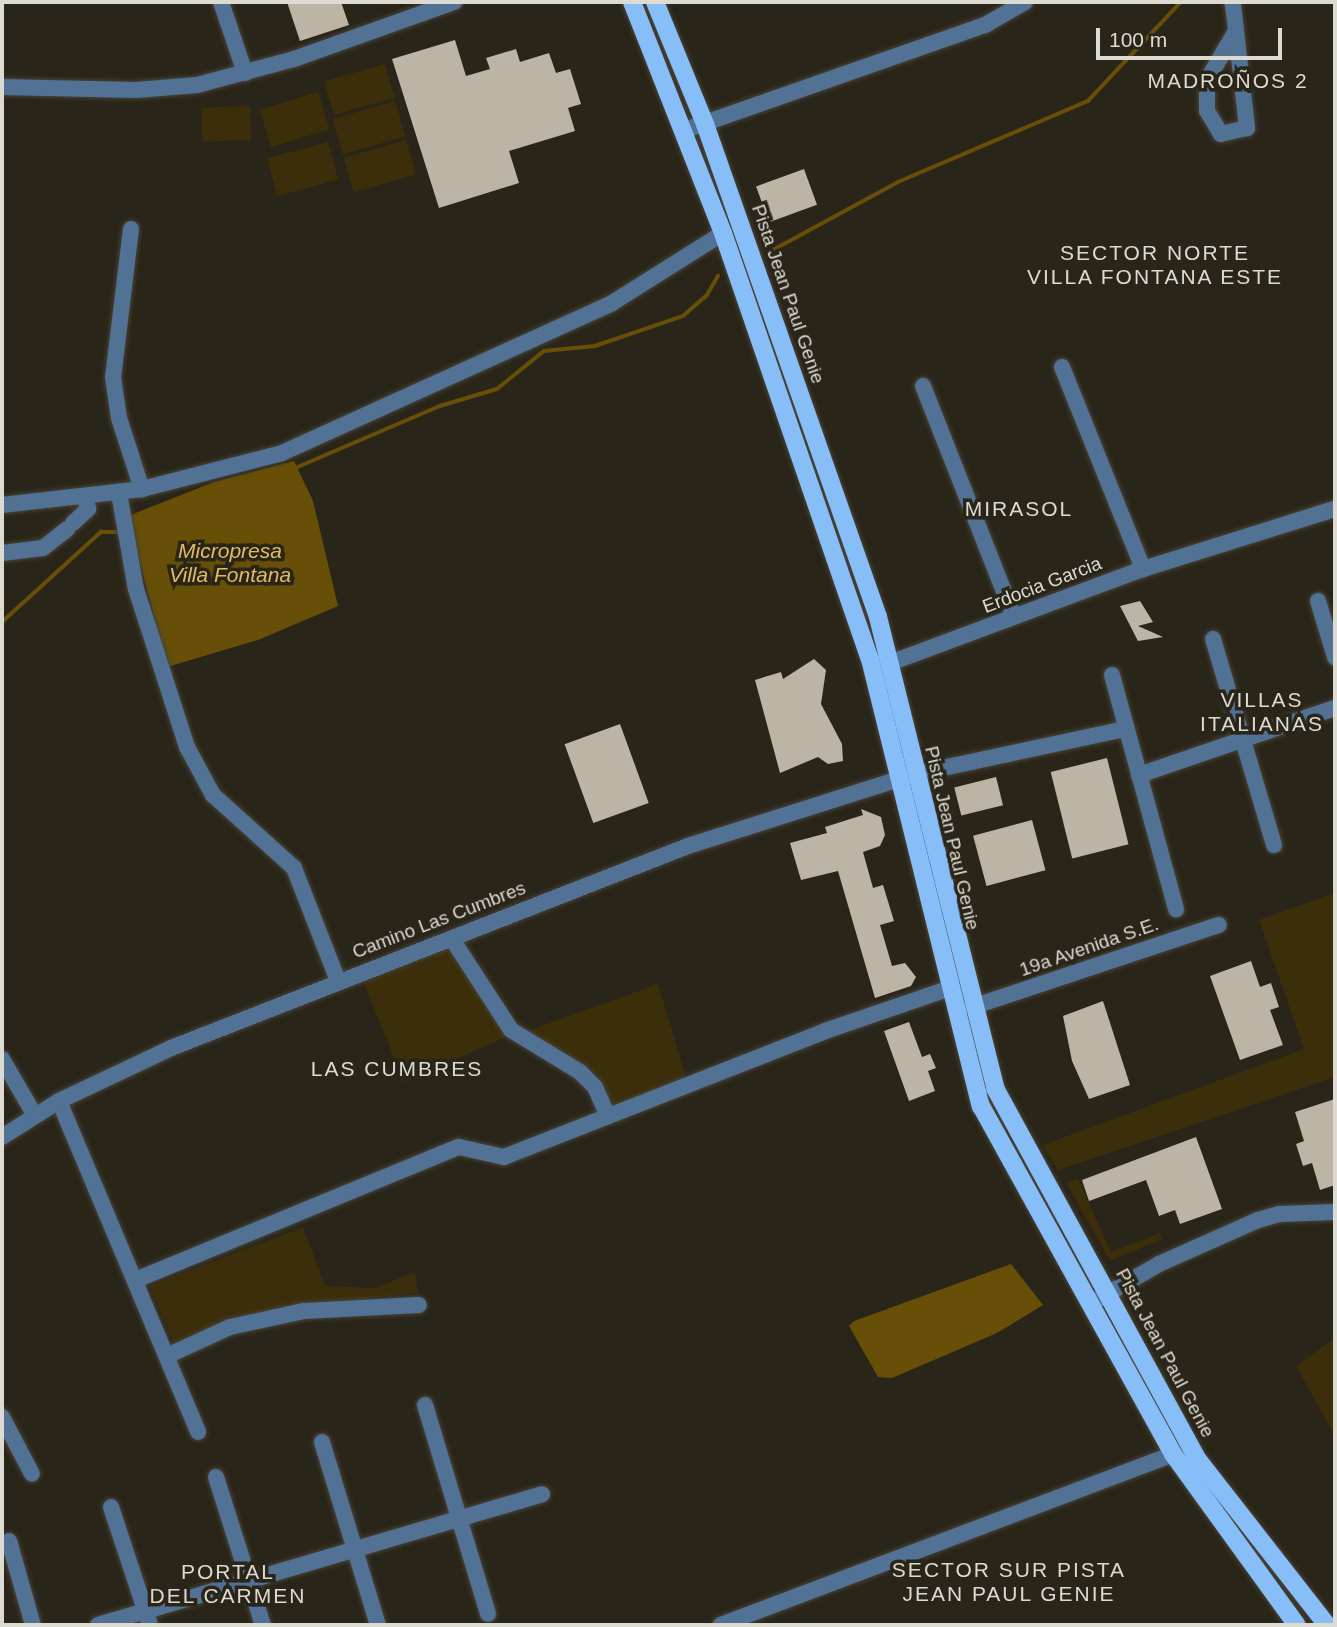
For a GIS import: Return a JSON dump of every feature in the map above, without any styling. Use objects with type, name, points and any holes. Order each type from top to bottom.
[{"type":"main road","name":"Pista Jean Paul Genie","points":[[656,2],[728,188],[890,663],[932,919],[948,989],[988,1122],[1173,1454],[1297,1625]]},
{"type":"main road","name":"Pista Jean Paul Genie","points":[[632,4],[685,130],[723,233],[870,659],[907,777],[931,870],[944,894],[986,1062],[1012,1123],[1110,1292],[1198,1460],[1327,1625]]},
{"type":"main road","points":[[728,188],[729,220],[723,233],[737,241],[778,331]]},
{"type":"main road","points":[[932,919],[960,1000],[972,1007],[965,1019],[988,1122]]},
{"type":"street","points":[[221,2],[245,74]]},
{"type":"street","points":[[2,88],[136,90],[197,85],[245,74],[454,2]]},
{"type":"street","points":[[685,130],[985,25],[1025,2]]},
{"type":"street","points":[[1232,2],[1236,31],[1247,128],[1221,134],[1206,111],[1207,80],[1236,31]]},
{"type":"street","points":[[131,229],[113,377],[118,418],[142,489]]},
{"type":"street","points":[[2,505],[142,489],[229,469],[331,433],[612,303],[723,233]]},
{"type":"street","points":[[1062,367],[1143,569]]},
{"type":"street","points":[[923,386],[1014,617]]},
{"type":"street","points":[[119,493],[136,589],[187,747],[213,796],[294,868],[338,981]]},
{"type":"street","points":[[2,553],[43,548],[88,509],[85,497]]},
{"type":"street","name":"Erdocia Garcia","points":[[890,663],[1143,569],[1335,509]]},
{"type":"street","points":[[1318,601],[1334,651]]},
{"type":"street","points":[[1213,639],[1274,845]]},
{"type":"street","points":[[1112,676],[1117,730],[1139,775],[1176,909]]},
{"type":"street","points":[[1139,775],[1335,708]]},
{"type":"street","points":[[907,777],[1117,730]]},
{"type":"street","name":"Camino Las Cumbres","points":[[2,1137],[34,1114],[59,1101],[338,981],[688,846],[907,777]]},
{"type":"street","name":"19a Avenida S.E.","points":[[972,1007],[1219,925]]},
{"type":"street","points":[[452,939],[511,1030],[580,1072],[595,1087],[608,1116]]},
{"type":"street","points":[[138,1279],[459,1147],[504,1157],[948,989]]},
{"type":"street","points":[[2,1059],[34,1114]]},
{"type":"street","points":[[59,1101],[138,1279],[198,1432]]},
{"type":"street","points":[[1090,1304],[1258,1220],[1279,1214],[1335,1212]]},
{"type":"street","points":[[169,1354],[230,1327],[304,1311],[419,1306]]},
{"type":"street","points":[[425,1405],[462,1517],[488,1614]]},
{"type":"street","points":[[2,1417],[32,1474]]},
{"type":"street","points":[[322,1442],[358,1552],[378,1625]]},
{"type":"street","points":[[721,1625],[1173,1454]]},
{"type":"street","points":[[216,1477],[263,1625]]},
{"type":"street","points":[[98,1625],[148,1618],[249,1582],[358,1552],[541,1494]]},
{"type":"street","points":[[111,1507],[148,1618]]},
{"type":"street","points":[[9,1541],[33,1625]]},
{"type":"shaded area","points":[[385,64],[395,98],[334,115],[324,81]]},
{"type":"shaded area","points":[[318,92],[329,129],[271,147],[260,110]]},
{"type":"shaded area","points":[[395,101],[405,137],[343,154],[333,119]]},
{"type":"shaded area","points":[[250,106],[251,140],[202,142],[201,108]]},
{"type":"shaded area","points":[[406,140],[416,175],[353,193],[344,158]]},
{"type":"shaded area","points":[[328,142],[338,180],[277,196],[267,158]]},
{"type":"shaded area","points":[[1335,893],[1335,1077],[1058,1170],[1043,1145],[1304,1049],[1259,920]]},
{"type":"shaded area","points":[[451,947],[506,1037],[404,1082],[363,981]]},
{"type":"shaded area","points":[[658,984],[686,1077],[614,1106],[591,1069],[525,1032]]},
{"type":"shaded area","points":[[1078,1179],[1111,1252],[1160,1233],[1162,1239],[1110,1261],[1066,1183]]},
{"type":"shaded area","points":[[303,1227],[325,1286],[375,1288],[415,1272],[418,1292],[271,1311],[175,1346],[150,1286]]},
{"type":"shaded area","points":[[1335,1338],[1335,1436],[1296,1366]]},
{"type":"water","name":"Micropresa Villa Fontana","points":[[294,461],[313,501],[338,606],[258,640],[167,667],[128,516],[214,482]]},
{"type":"water","points":[[1011,1264],[1043,1305],[997,1333],[892,1378],[878,1377],[849,1326],[854,1321]]},
{"type":"building","points":[[287,2],[341,2],[349,25],[300,41]]},
{"type":"building","points":[[455,40],[466,76],[490,69],[486,58],[516,49],[520,62],[549,53],[556,73],[570,69],[581,104],[568,108],[575,131],[509,151],[519,183],[439,208],[392,59]]},
{"type":"building","points":[[804,169],[817,205],[769,222],[756,186]]},
{"type":"building","points":[[1140,601],[1153,622],[1138,626],[1163,637],[1138,641],[1120,606]]},
{"type":"building","points":[[814,659],[826,670],[821,704],[842,744],[843,761],[828,764],[818,757],[780,773],[755,680],[781,672],[783,679]]},
{"type":"building","points":[[620,724],[649,803],[593,823],[565,744]]},
{"type":"building","points":[[1107,758],[1129,844],[1072,858],[1051,772]]},
{"type":"building","points":[[996,777],[1003,805],[961,816],[954,787]]},
{"type":"building","points":[[861,809],[881,817],[885,835],[880,846],[863,852],[873,888],[883,885],[894,921],[880,925],[892,966],[905,963],[916,977],[911,986],[875,998],[838,871],[801,880],[790,843],[827,833],[825,827],[863,815]]},
{"type":"building","points":[[1032,820],[1045,870],[987,886],[973,836]]},
{"type":"building","points":[[1251,961],[1260,987],[1271,983],[1279,1007],[1270,1010],[1283,1045],[1240,1060],[1210,976]]},
{"type":"building","points":[[1103,1001],[1130,1085],[1089,1099],[1072,1061],[1063,1016]]},
{"type":"building","points":[[909,1022],[922,1057],[930,1054],[936,1068],[928,1071],[935,1091],[909,1101],[884,1031]]},
{"type":"building","points":[[1335,1099],[1335,1185],[1320,1190],[1312,1163],[1303,1166],[1296,1144],[1304,1141],[1295,1112]]},
{"type":"building","points":[[1196,1137],[1222,1209],[1180,1224],[1175,1210],[1159,1216],[1146,1180],[1089,1201],[1082,1180]]},
{"type":"waterway","points":[[773,250],[898,182],[1088,101],[1181,2]]},
{"type":"waterway","points":[[293,469],[440,406],[497,389],[544,351],[595,346],[683,316],[707,295],[718,276]]},
{"type":"waterway","points":[[2,622],[101,532],[122,532]]},
{"type":"district","name":"MADROÑOS 2","points":[[1228,81]]},
{"type":"district","name":"SECTOR NORTE VILLA FONTANA ESTE","points":[[1155,265]]},
{"type":"district","name":"MIRASOL","points":[[1019,509]]},
{"type":"district","name":"VILLAS ITALIANAS","points":[[1262,712]]},
{"type":"district","name":"LAS CUMBRES","points":[[397,1069]]},
{"type":"district","name":"SECTOR SUR PISTA JEAN PAUL GENIE","points":[[1009,1582]]},
{"type":"district","name":"PORTAL DEL CARMEN","points":[[228,1584]]}]
